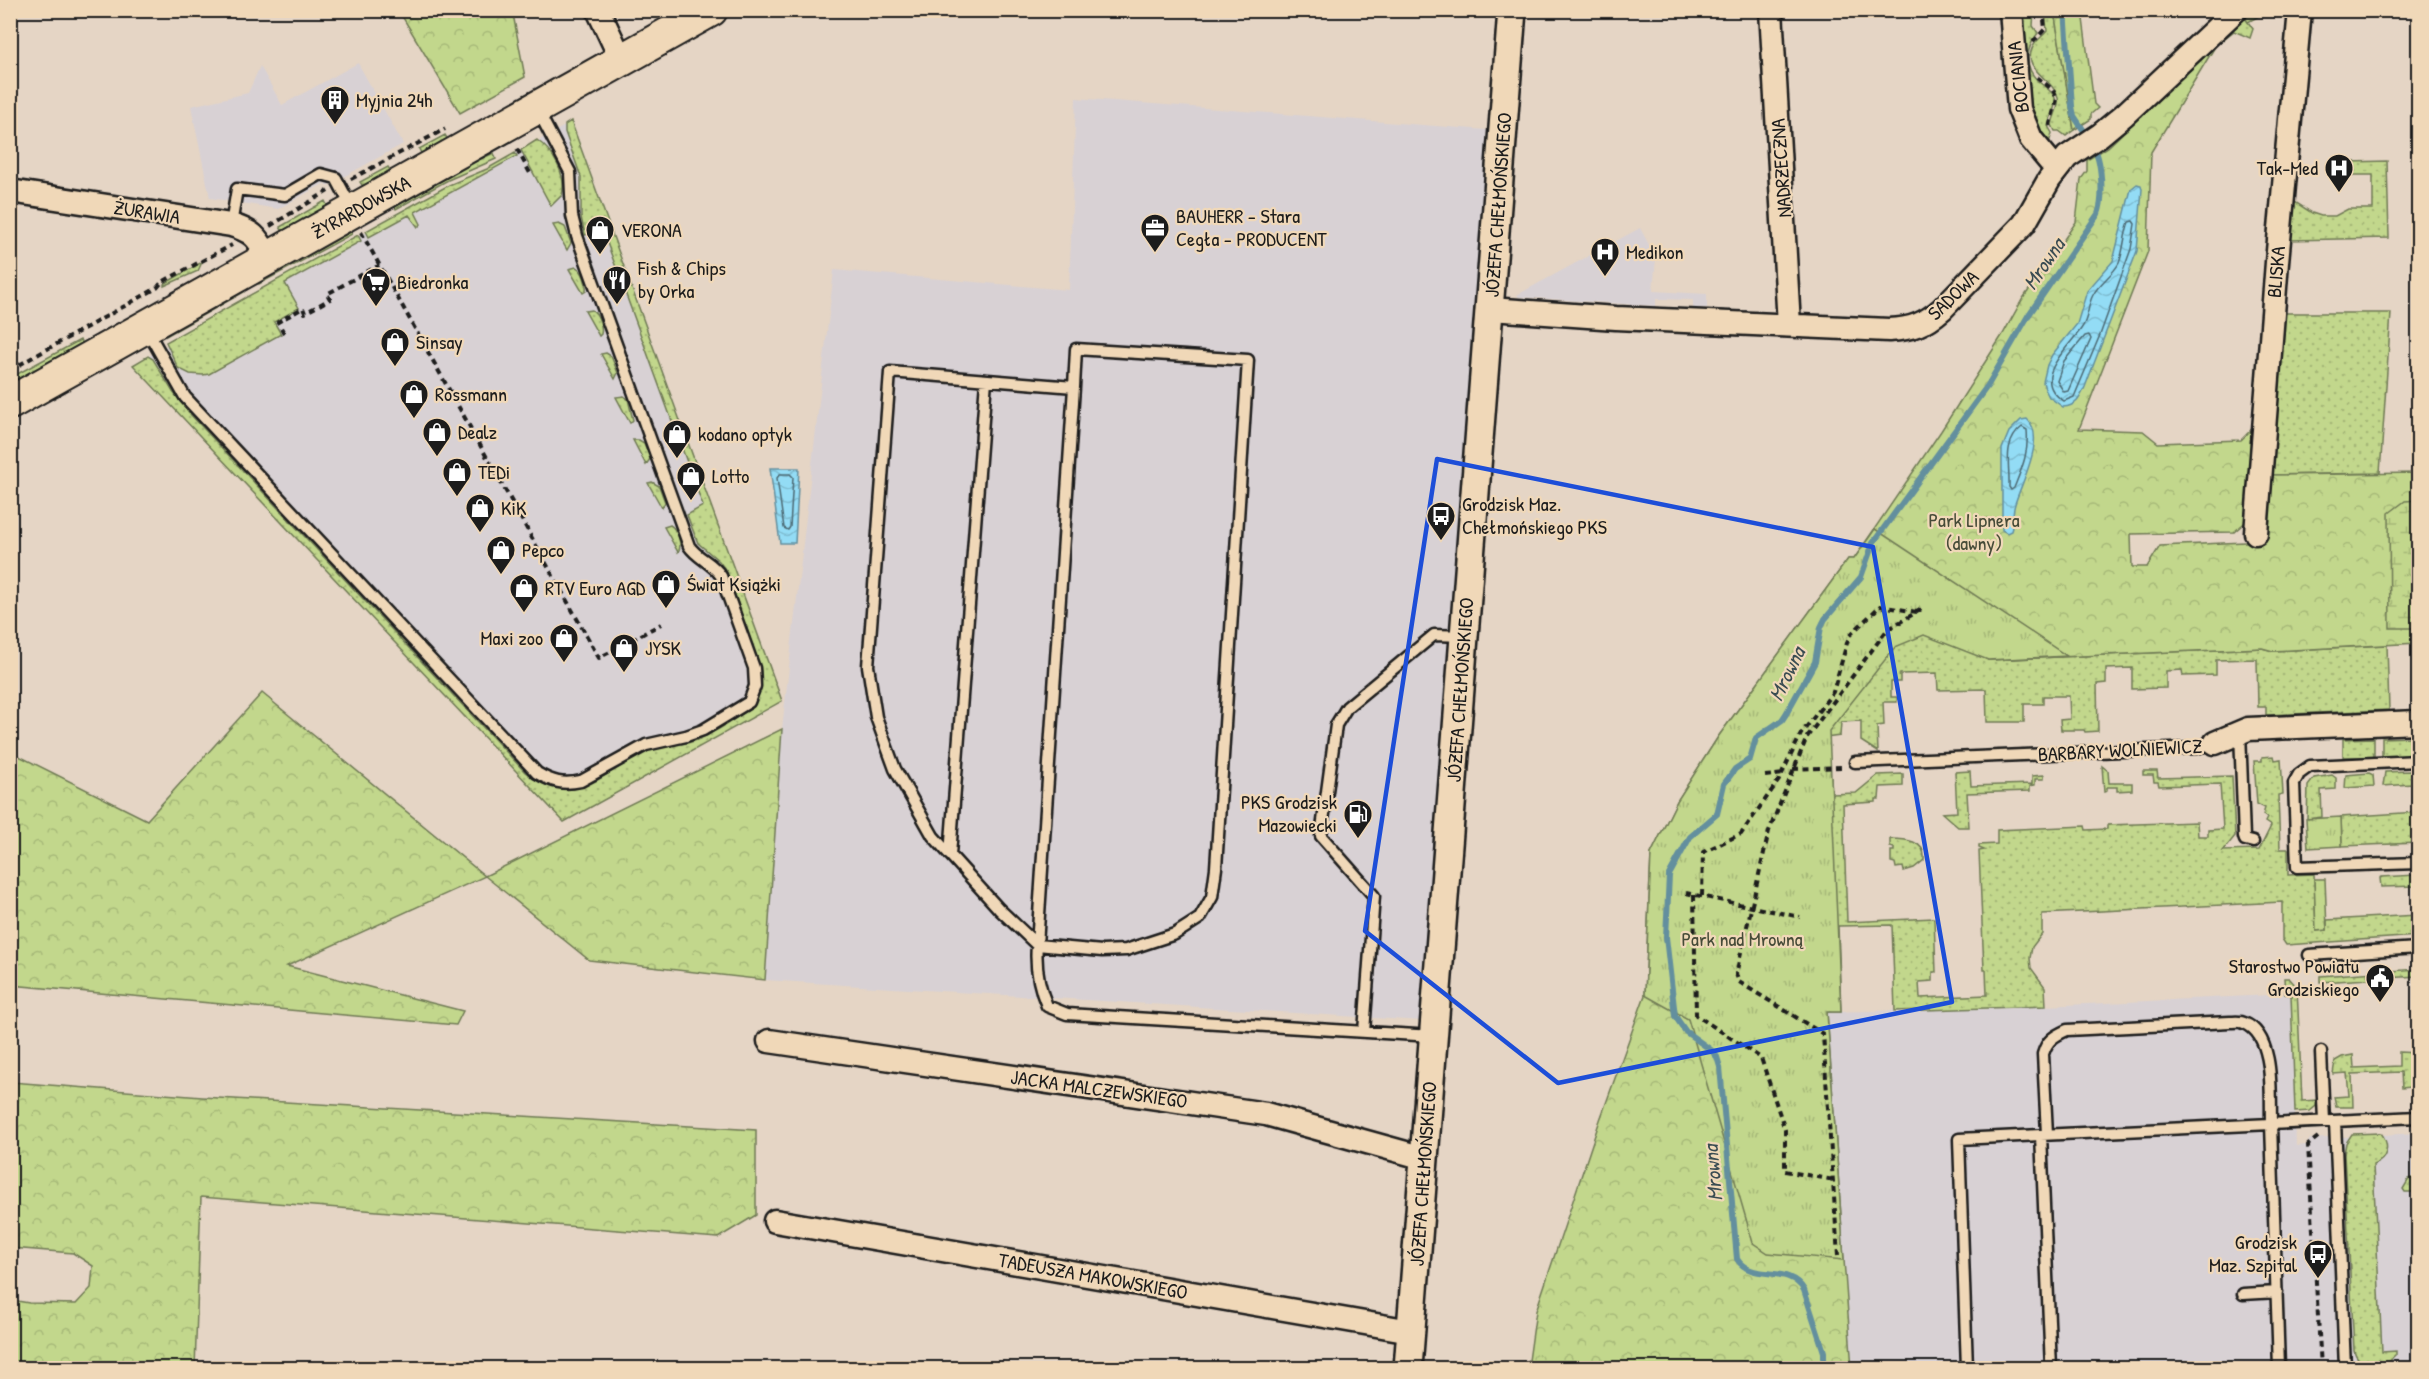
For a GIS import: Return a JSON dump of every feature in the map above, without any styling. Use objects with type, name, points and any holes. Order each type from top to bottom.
[{"type":"main road","name":"ŻYRARDOWSKA","points":[[10,403],[269,258],[357,221],[537,108],[711,10]]},
{"type":"street","points":[[597,10],[622,61]]},
{"type":"street","name":"JÓZEFA CHEŁMOŃSKIEGO","points":[[1408,1368],[1512,10]]},
{"type":"street","name":"NADRZECZNA","points":[[1771,10],[1789,325]]},
{"type":"street","name":"BOCIANIA","points":[[2012,10],[2019,109],[2031,139],[2056,169]]},
{"type":"street","name":"SADOWA","points":[[1490,309],[1616,318],[1889,330],[1917,327],[1929,321],[2024,224],[2056,169],[2067,157],[2124,116],[2236,10]]},
{"type":"street","name":"BLISKA","points":[[2256,533],[2300,10]]},
{"type":"street","name":"ŻURAWIA","points":[[10,191],[247,229],[255,235],[269,258]]},
{"type":"street","name":"BARBARY WOLNIEWICZ","points":[[2215,743],[2248,729],[2418,722]]},
{"type":"street","name":"JACKA MALCZEWSKIEGO","points":[[769,1041],[1266,1114],[1424,1158]]},
{"type":"street","name":"TADEUSZA MAKOWSKIEGO","points":[[775,1221],[1411,1331]]},
{"type":"lane","points":[[146,328],[185,397],[537,773],[555,783],[581,781],[646,745],[704,730],[749,702],[755,686],[754,668],[721,576],[713,566],[693,552],[690,546],[576,236],[572,216],[570,172],[537,108]]},
{"type":"lane","points":[[231,225],[237,189],[285,195],[321,174],[336,178],[357,221]]},
{"type":"lane","points":[[1074,387],[890,372],[868,666],[876,717],[895,769],[933,836],[999,909],[1037,945],[1101,951],[1126,950],[1175,934],[1200,918],[1212,897],[1216,868],[1248,360],[1076,349],[1074,387],[1037,945],[1038,984],[1047,1006],[1067,1014],[1433,1036]]},
{"type":"lane","points":[[950,855],[986,380]]},
{"type":"lane","points":[[1364,1032],[1374,896],[1321,836],[1336,725],[1347,707],[1434,635],[1464,636]]},
{"type":"lane","points":[[2240,732],[2244,837],[2253,842]]},
{"type":"lane","name":"BARBARY WOLNIEWICZ","points":[[1855,762],[2196,748],[2215,743]]},
{"type":"lane","points":[[2418,761],[2310,766],[2295,778],[2294,788],[2297,867],[2418,863]]},
{"type":"lane","points":[[2309,955],[2418,948]]},
{"type":"lane","points":[[2051,1368],[2044,1135],[2043,1054],[2046,1044],[2055,1035],[2067,1030],[2230,1022],[2244,1023],[2253,1029],[2263,1041],[2268,1056],[2279,1368]]},
{"type":"lane","points":[[2321,1052],[2330,1121],[2345,1368]]},
{"type":"lane","points":[[1967,1368],[1959,1139],[2418,1118]]},
{"type":"lane","points":[[2242,1294],[2277,1292]]},
{"type":"path","points":[[2031,46],[2045,29],[2043,10]]},
{"type":"path","points":[[2033,72],[2056,95],[2056,106],[2050,126],[2056,137]]},
{"type":"path","points":[[517,149],[531,175]]},
{"type":"path","points":[[357,221],[599,658],[661,624]]},
{"type":"path","points":[[10,370],[209,257]]},
{"type":"path","points":[[284,333],[278,322],[301,306],[305,313],[330,299],[327,294],[380,265]]},
{"type":"path","points":[[1702,896],[1703,852],[1741,834],[1784,774],[1801,734],[1833,692],[1849,636],[1880,606],[1917,612]]},
{"type":"path","points":[[1838,1256],[1823,1034],[1736,978],[1769,831],[1807,737],[1887,630],[1925,607]]},
{"type":"path","points":[[1765,776],[1784,774],[1793,770],[1838,768],[1855,762]]},
{"type":"path","points":[[1686,893],[1800,916]]},
{"type":"path","points":[[1694,895],[1696,1015],[1761,1058],[1785,1130],[1785,1172],[1834,1180]]},
{"type":"path","points":[[2321,1134],[2308,1145],[2321,1368]]},
{"type":"highlighted area","points":[[1437,459],[1873,547],[1952,1002],[1558,1083],[1365,931]]},
{"type":"shaded area","points":[[358,63],[403,144],[327,186],[325,183],[278,209],[210,198],[191,106],[248,93],[260,66],[282,105]]},
{"type":"shaded area","points":[[1076,98],[1487,130],[1423,1021],[765,980],[782,729],[834,270],[1069,290]]},
{"type":"shaded area","points":[[572,122],[782,701],[564,822],[133,365],[398,214],[400,217]]},
{"type":"shaded area","points":[[1640,228],[1656,258],[1653,291],[1707,294],[1707,308],[1693,308],[1693,300],[1656,299],[1656,306],[1519,297],[1517,295]]},
{"type":"shaded area","points":[[2291,994],[2296,1146],[2306,1145],[2310,1139],[2418,1133],[2418,1368],[1852,1368],[1827,1012],[2003,1008]]},
{"type":"green space","points":[[399,11],[491,11],[513,14],[525,77],[460,113]]},
{"type":"green space","points":[[2019,11],[2034,11],[2033,26],[2038,33],[2029,51],[2028,63],[2033,75],[2055,98],[2048,126],[2052,133],[2049,143],[2039,138],[2023,102]]},
{"type":"green space","points":[[2045,11],[2054,11],[2074,130],[2066,136],[2055,131],[2052,125],[2058,105],[2055,91],[2031,61],[2034,45],[2047,31]]},
{"type":"green space","points":[[2054,11],[2082,11],[2094,104],[2098,108],[2091,114],[2091,119],[2074,130]]},
{"type":"green space","points":[[2248,11],[2268,11],[2248,22],[2243,15]]},
{"type":"green space","points":[[2243,15],[2253,29],[2250,38],[2234,31],[2216,45],[2214,42]]},
{"type":"green space","name":"Park Lipnera (dawny)","points":[[2216,45],[2151,152],[2148,251],[2079,429],[2143,431],[2158,443],[2241,440],[2256,425],[2250,518],[2234,532],[2131,534],[2132,567],[2147,567],[2160,546],[2266,541],[2270,475],[2418,473],[2418,643],[2273,651],[2262,648],[1988,660],[1918,618],[1798,733],[1836,1259],[1844,1260],[1852,1368],[1528,1368],[1536,1311],[1645,995],[1651,854],[1677,801],[1718,737],[1848,559],[1854,559],[1941,431],[2022,300],[2076,222],[2081,179],[2087,171],[2087,160],[2108,147]]},
{"type":"green space","points":[[571,121],[782,701],[564,822],[133,365],[148,356],[153,359],[173,392],[191,415],[525,772],[536,779],[558,788],[581,787],[649,750],[688,743],[712,733],[739,716],[753,703],[761,687],[760,667],[727,572],[719,561],[698,543],[687,515],[703,506],[602,229],[585,235],[581,217],[581,177],[565,132],[565,125]]},
{"type":"green space","points":[[445,135],[448,140],[422,155],[419,149]]},
{"type":"green space","points":[[537,140],[548,150],[561,172],[562,195],[551,206],[521,150]]},
{"type":"green space","points":[[494,153],[496,159],[448,180],[396,209],[395,207],[426,183]]},
{"type":"green space","points":[[515,153],[517,156],[415,212],[421,224],[418,227],[409,215],[369,237],[366,231],[449,185],[487,169]]},
{"type":"green space","points":[[2387,161],[2389,238],[2289,240],[2292,200],[2321,216],[2335,216],[2348,209],[2373,209],[2373,175],[2351,175],[2351,162]]},
{"type":"green space","points":[[388,167],[391,172],[364,188],[360,182]]},
{"type":"green space","points":[[325,201],[328,207],[284,233],[280,227]]},
{"type":"green space","points":[[559,224],[565,227],[571,243],[567,250],[553,225]]},
{"type":"green space","points":[[351,232],[352,234],[259,284],[255,283],[288,259]]},
{"type":"green space","points":[[358,235],[361,241],[285,283],[299,308],[274,322],[281,334],[209,374],[190,374],[178,368],[166,342]]},
{"type":"green space","points":[[202,262],[198,271],[164,286],[164,284]]},
{"type":"green space","points":[[576,267],[583,274],[585,281],[586,291],[583,293],[569,269]]},
{"type":"green space","points":[[245,289],[244,292],[166,336],[167,332]]},
{"type":"green space","points":[[592,310],[601,324],[599,336],[585,311]]},
{"type":"green space","points":[[2283,313],[2391,313],[2380,473],[2270,475]]},
{"type":"green space","points":[[80,340],[83,344],[11,385],[10,378]]},
{"type":"green space","points":[[606,353],[611,356],[618,373],[615,379],[601,354]]},
{"type":"green space","points":[[624,396],[628,399],[633,420],[630,423],[616,397]]},
{"type":"green space","points":[[633,440],[644,443],[650,459],[646,465]]},
{"type":"green space","points":[[652,482],[659,486],[665,502],[662,508],[648,483]]},
{"type":"green space","points":[[2418,500],[2418,628],[2390,628],[2389,513],[2405,501]]},
{"type":"green space","points":[[670,525],[678,537],[680,545],[678,552],[664,527]]},
{"type":"green space","name":"Park nad Mrowną","points":[[1875,529],[2067,656],[1988,660],[1924,635],[1895,647],[1829,731],[1841,1012],[1827,1012],[1844,1260],[1768,1253],[1753,1243],[1688,1019],[1645,995],[1651,854],[1677,801],[1718,737],[1848,559],[1854,559]]},
{"type":"green space","points":[[1918,618],[1988,660],[2387,645],[2389,710],[2266,715],[2266,707],[2258,707],[2257,659],[2216,660],[2216,675],[2183,676],[2182,670],[2166,671],[2166,688],[2132,689],[2132,668],[2106,669],[2106,683],[2097,684],[2098,731],[2085,732],[2084,730],[2061,730],[2060,720],[2070,719],[2069,696],[2043,696],[2043,704],[2024,704],[2024,722],[1987,722],[1986,689],[1938,690],[1937,673],[1900,674],[1900,682],[1891,682],[1891,697],[1897,697],[1897,702],[1883,702],[1884,725],[1877,726],[1878,752],[1861,741],[1861,721],[1841,722],[1840,736],[1810,740]]},
{"type":"green space","points":[[262,693],[485,876],[287,966],[463,1011],[456,1025],[11,985],[11,752],[147,820]]},
{"type":"green space","points":[[782,729],[765,980],[589,960],[485,876]]},
{"type":"green space","points":[[2413,737],[2414,756],[2382,756],[2382,738]]},
{"type":"green space","points":[[2374,738],[2374,757],[2343,757],[2343,739]]},
{"type":"green space","points":[[2274,756],[2275,760],[2281,759],[2283,794],[2278,795],[2280,849],[2288,849],[2288,875],[2314,874],[2316,931],[2327,930],[2327,920],[2418,915],[2418,936],[2286,945],[2282,939],[2282,902],[2042,914],[2042,934],[2032,947],[2030,958],[2031,968],[2045,987],[2046,1006],[1895,1011],[1892,925],[1838,926],[1841,1012],[1827,1012],[1844,1260],[1755,912],[1831,778],[1832,794],[1856,793],[1878,775],[1903,774],[1903,786],[1880,787],[1879,799],[1876,799],[1876,802],[1843,804],[1847,922],[1934,918],[1936,972],[1933,972],[1933,981],[1919,982],[1920,998],[1987,995],[1979,851],[1984,850],[1979,848],[1979,845],[1997,844],[1997,830],[2085,826],[2086,830],[2107,829],[2107,825],[2197,822],[2198,836],[2208,836],[2208,830],[2223,829],[2220,784],[2159,786],[2158,782],[2154,782],[2153,775],[2143,775],[2143,771],[2157,771],[2158,778],[2232,776],[2235,836],[2223,851],[2259,850],[2271,826],[2265,822],[2267,818],[2263,815],[2265,808],[2257,804],[2254,761],[2262,761],[2262,757]]},
{"type":"green space","points":[[2102,766],[2108,771],[2109,783],[2132,783],[2132,790],[2117,791],[2117,787],[2107,787],[2107,791],[2104,792]]},
{"type":"green space","points":[[1970,771],[1971,786],[2032,784],[2032,776],[2044,775],[2044,779],[2035,779],[2035,785],[2030,786],[2030,791],[1967,793],[1969,827],[1958,827],[1942,813],[1957,812],[1955,772]]},
{"type":"green space","points":[[2385,772],[2412,772],[2412,784],[2383,786]]},
{"type":"green space","points":[[2369,773],[2373,775],[2374,786],[2345,788],[2346,775]]},
{"type":"green space","points":[[2332,775],[2336,778],[2336,789],[2321,790],[2322,817],[2307,819],[2308,786],[2314,778]]},
{"type":"green space","points":[[2418,812],[2418,843],[2342,846],[2341,817]]},
{"type":"green space","points":[[2341,817],[2342,846],[2308,848],[2306,819]]},
{"type":"green space","points":[[1890,839],[1908,840],[1918,845],[1924,853],[1924,860],[1914,868],[1904,871],[1903,867],[1896,868],[1895,863],[1891,862],[1891,851],[1894,851],[1894,848],[1890,847]]},
{"type":"green space","points":[[2416,875],[2417,886],[2381,887],[2380,878],[2382,877]]},
{"type":"green space","points":[[2314,879],[2325,879],[2327,930],[2316,931]]},
{"type":"green space","points":[[2418,969],[2418,976],[2320,982],[2320,976]]},
{"type":"green space","points":[[2284,978],[2289,978],[2297,987],[2302,1101],[2317,1100],[2316,1106],[2310,1111],[2295,1112],[2291,995],[2285,994]]},
{"type":"green space","points":[[2399,1052],[2418,1053],[2418,1062],[2409,1063],[2410,1087],[2402,1088],[2401,1072],[2352,1074],[2353,1107],[2336,1107],[2334,1097],[2349,1096],[2347,1073],[2333,1074],[2335,1061],[2353,1055],[2354,1068],[2399,1066]]},
{"type":"green space","points":[[11,1082],[202,1097],[756,1130],[756,1215],[718,1238],[201,1197],[195,1368],[11,1368],[11,1300],[29,1303],[76,1304],[91,1288],[93,1266],[73,1253],[11,1248]]},
{"type":"green space","points":[[2381,1133],[2386,1143],[2386,1152],[2382,1160],[2373,1165],[2382,1352],[2396,1351],[2396,1355],[2387,1364],[2371,1364],[2359,1359],[2354,1350],[2344,1154],[2346,1143],[2352,1134]]},
{"type":"green space","points":[[2418,1177],[2418,1192],[2405,1192],[2403,1189],[2409,1179]]},
{"type":"water","points":[[2137,184],[2141,185],[2142,189],[2137,251],[2080,398],[2075,403],[2063,407],[2049,397],[2045,389],[2043,382],[2047,365],[2052,355],[2077,324],[2087,291],[2113,261],[2131,189]]},
{"type":"water","points":[[2027,419],[2032,427],[2034,448],[2015,504],[2011,531],[2007,533],[2002,530],[2002,449],[2009,432],[2021,420]]},
{"type":"water","points":[[770,468],[799,468],[795,543],[780,543]]},
{"type":"waterway","name":"Mrowna","points":[[2065,10],[2072,106],[2074,116],[2088,137]]},
{"type":"waterway","name":"Mrowna","points":[[1824,1368],[1824,1352],[1804,1290],[1789,1277],[1752,1270],[1737,1259],[1720,1067],[1717,1057],[1711,1050],[1686,1032],[1675,1016],[1666,937],[1669,875],[1690,837],[1717,814],[1724,784],[1735,769],[1750,759],[1756,738],[1782,720],[1786,714],[1815,662],[1821,627],[1825,619],[1861,577],[1873,543],[1988,385],[2028,316],[2098,214],[2101,179],[2093,146]]},
{"type":"place","name":"Myjnia 24h","points":[[335,126]]},
{"type":"place","name":"Tak-Med","points":[[2339,194]]},
{"type":"place","name":"BAUHERR - Stara Cegła - PRODUCENT","points":[[1155,254]]},
{"type":"place","name":"VERONA","points":[[600,256]]},
{"type":"place","name":"Medikon","points":[[1605,278]]},
{"type":"place","name":"Fish & Chips by Orka","points":[[617,306]]},
{"type":"place","name":"Biedronka","points":[[376,308]]},
{"type":"place","name":"Sinsay","points":[[395,368]]},
{"type":"place","name":"Rossmann","points":[[414,420]]},
{"type":"place","name":"Dealz","points":[[437,458]]},
{"type":"place","name":"kodano optyk","points":[[677,460]]},
{"type":"place","name":"TEDi","points":[[457,498]]},
{"type":"place","name":"Lotto","points":[[691,502]]},
{"type":"place","name":"KiK","points":[[480,534]]},
{"type":"place","name":"Grodzisk Maz. Chełmońskiego PKS","points":[[1441,542]]},
{"type":"place","name":"Pepco","points":[[501,576]]},
{"type":"place","name":"Świat Książki","points":[[666,610]]},
{"type":"place","name":"RTV Euro AGD","points":[[524,614]]},
{"type":"place","name":"Maxi zoo","points":[[564,664]]},
{"type":"place","name":"JYSK","points":[[624,674]]},
{"type":"place","name":"PKS Grodzisk Mazowiecki","points":[[1358,840]]},
{"type":"place","name":"Starostwo Powiatu Grodziskiego","points":[[2380,1004]]},
{"type":"place","name":"Grodzisk Maz. Szpital","points":[[2318,1280]]}]
